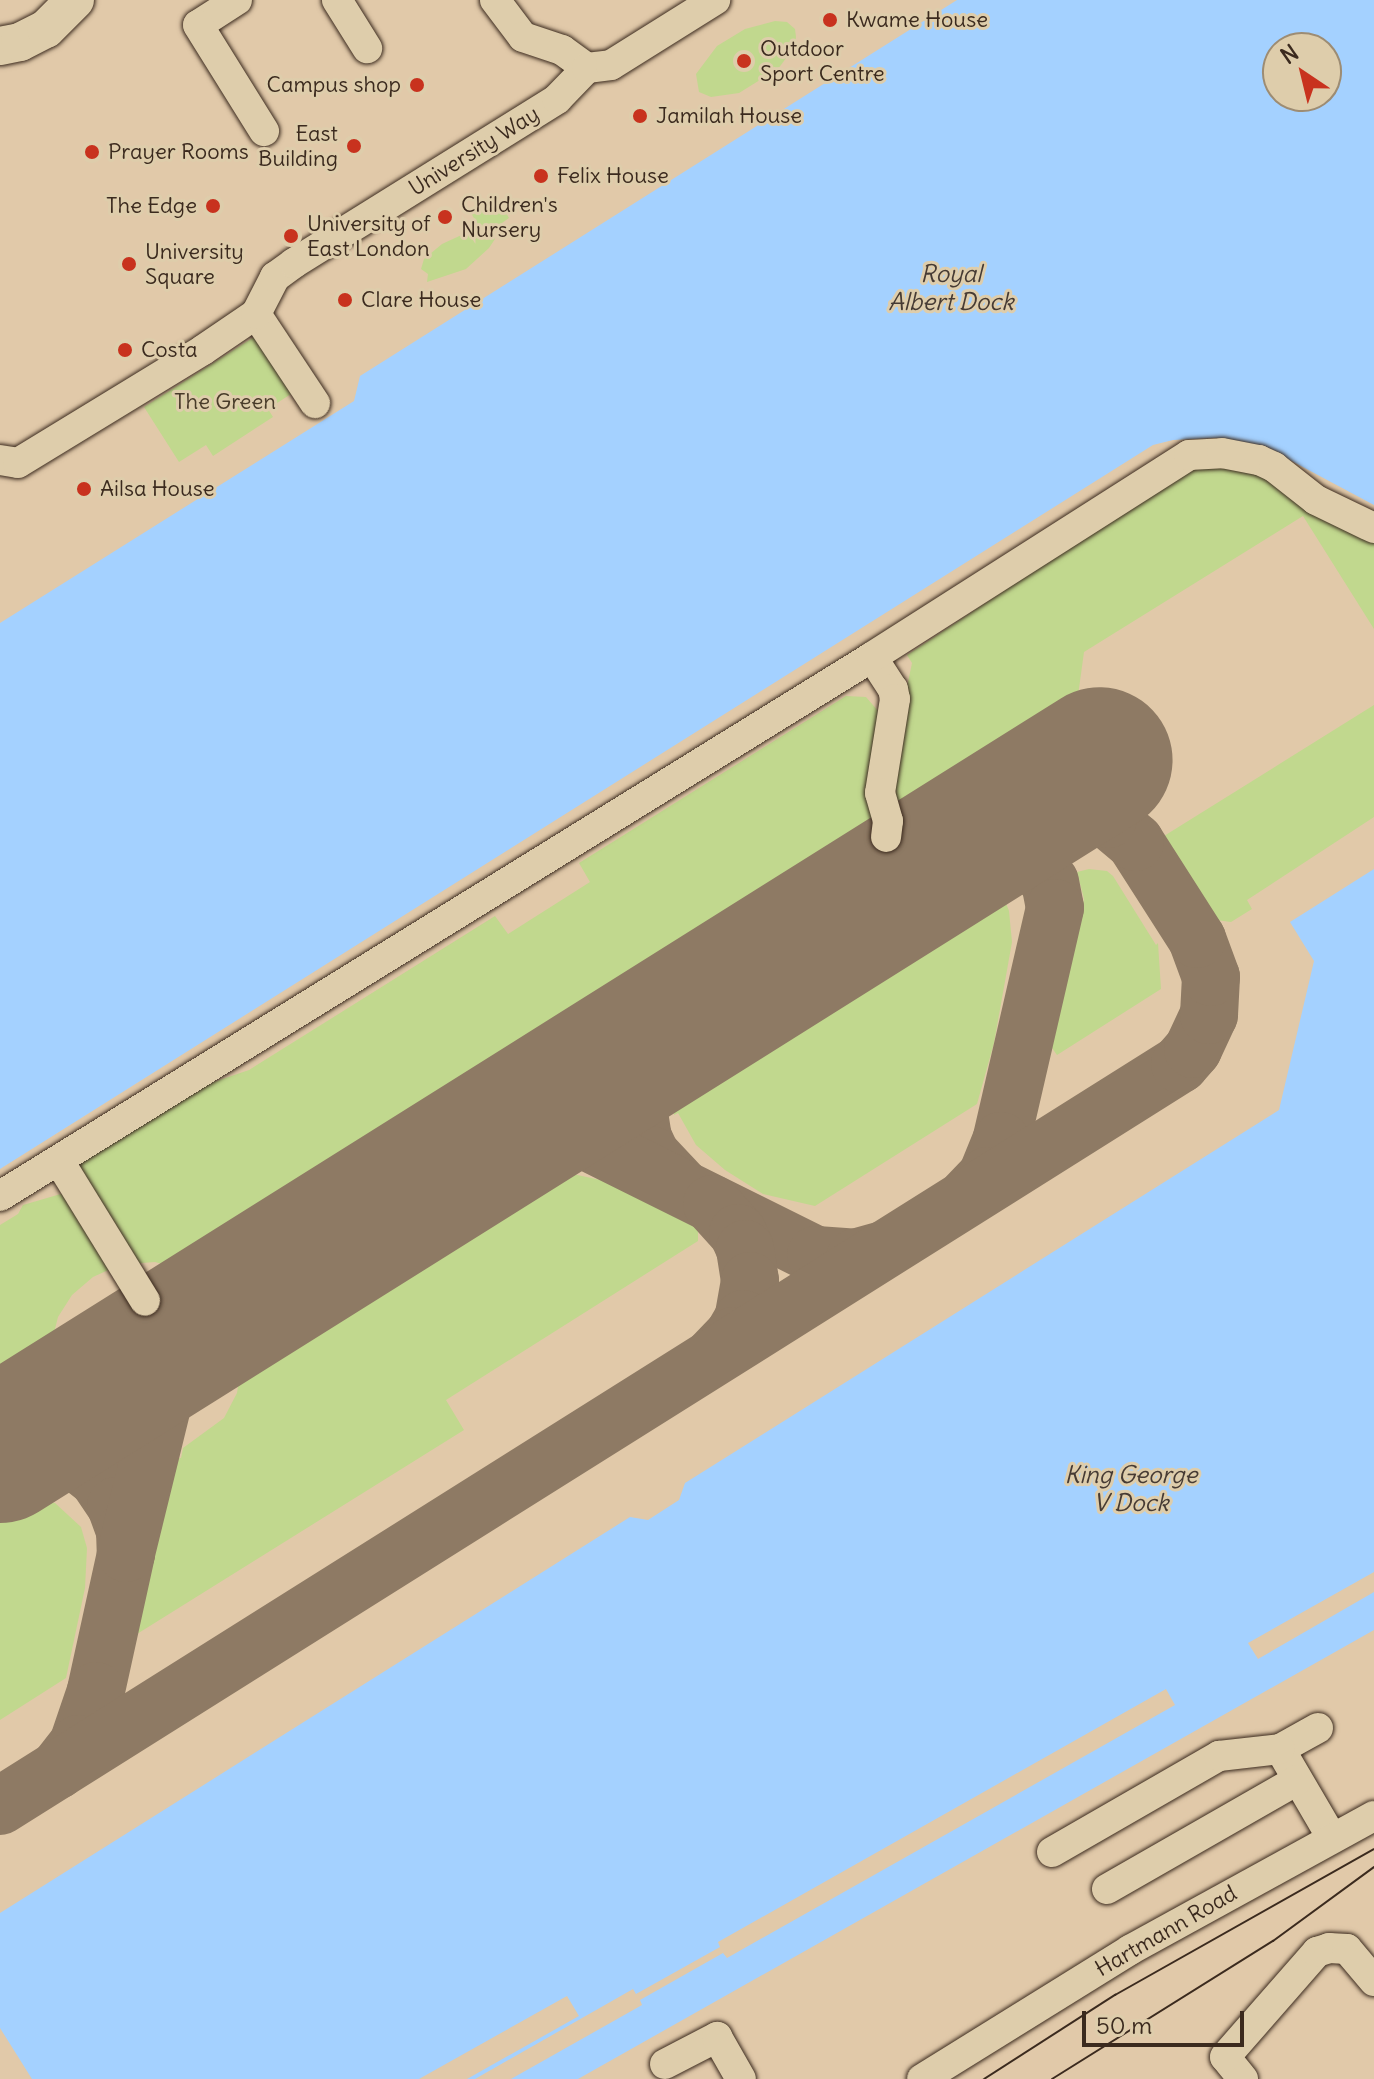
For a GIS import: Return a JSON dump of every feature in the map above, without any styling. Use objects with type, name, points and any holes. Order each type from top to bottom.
[{"type":"main road","points":[[0,46],[20,42],[46,29],[75,0]]},
{"type":"street","points":[[237,0],[198,25],[264,131]]},
{"type":"street","points":[[337,0],[367,48]]},
{"type":"street","points":[[495,0],[523,37],[562,50],[587,68]]},
{"type":"street","name":"University Way","points":[[256,314],[275,277],[557,99],[587,68],[611,65],[715,0]]},
{"type":"street","points":[[0,460],[18,463],[256,314],[315,403]]},
{"type":"street","points":[[0,1196],[872,657],[1189,455],[1222,453],[1259,460],[1274,467],[1333,510],[1374,528]]},
{"type":"street","points":[[872,657],[893,689],[895,699],[881,781],[881,803],[888,821],[886,837]]},
{"type":"street","points":[[59,1161],[145,1301]]},
{"type":"street","points":[[1052,1852],[1219,1756],[1280,1749],[1318,1728]]},
{"type":"street","points":[[1280,1749],[1332,1838]]},
{"type":"street","points":[[1107,1889],[1297,1780]]},
{"type":"street","name":"Hartmann Road","points":[[922,2079],[1130,1950],[1374,1816]]},
{"type":"street","points":[[1235,2059],[1311,1957],[1322,1949],[1347,1949],[1374,1981]]},
{"type":"street","points":[[665,2064],[717,2037],[741,2079]]},
{"type":"green space","name":"Outdoor Sport Centre","points":[[775,21],[787,22],[795,29],[796,37],[795,46],[778,69],[739,93],[711,97],[699,92],[696,74],[717,46],[745,29]]},
{"type":"green space","points":[[497,197],[509,218],[492,230],[495,239],[489,248],[466,269],[427,282],[428,274],[421,269],[424,259],[442,244],[479,227],[471,213]]},
{"type":"green space","name":"The Green","points":[[257,335],[294,392],[268,409],[273,417],[213,456],[206,445],[179,462],[144,407]]},
{"type":"green space","points":[[1239,461],[1374,535],[1374,629],[1303,516],[1084,652],[1077,703],[895,818],[890,768],[912,663],[907,655],[1188,469]]},
{"type":"green space","points":[[846,696],[866,697],[879,712],[882,825],[180,1269],[155,1262],[128,1264],[79,1186],[78,1161],[199,1087],[249,1070],[495,916],[508,934],[590,882],[579,863]]},
{"type":"green space","points":[[1374,705],[1374,817],[1247,900],[1252,909],[1231,922],[1216,920],[1164,836]]},
{"type":"green space","points":[[1089,869],[1107,871],[1113,876],[1156,945],[1158,943],[1161,989],[1057,1055],[1052,1048],[1084,899],[1077,872]]},
{"type":"green space","points":[[1002,893],[1009,911],[1012,942],[994,1043],[977,1104],[815,1206],[763,1194],[725,1170],[696,1145],[678,1113],[674,1115],[674,1098]]},
{"type":"green space","points":[[559,1171],[605,1181],[692,1224],[698,1229],[698,1241],[446,1400],[464,1430],[137,1634],[176,1458],[181,1458],[183,1448],[224,1418],[237,1393],[241,1367],[545,1176]]},
{"type":"green space","points":[[71,1191],[117,1266],[93,1277],[72,1295],[58,1317],[50,1349],[0,1381],[0,1225],[18,1214],[23,1205]]},
{"type":"green space","points":[[31,1498],[55,1503],[81,1527],[87,1548],[85,1588],[66,1678],[0,1720],[0,1518]]},
{"type":"water","name":"Royal Albert Dock","points":[[957,0],[1374,0],[1374,505],[1269,449],[1215,438],[1173,440],[1153,445],[0,1169],[0,623],[354,401],[360,376]]},
{"type":"water","name":"King George V Dock","points":[[1374,869],[1374,1630],[578,2079],[32,2079],[0,2028],[0,1913],[630,1517],[648,1520],[679,1500],[685,1483],[1279,1110],[1314,961],[1290,922]]},
{"type":"pier","points":[[1374,1572],[1374,1592],[1258,1659],[1248,1643]]},
{"type":"pier","points":[[1166,1689],[1175,1705],[727,1958],[723,1953],[640,2000],[642,2005],[511,2079],[475,2079],[633,1989],[636,1994],[720,1947],[718,1942]]},
{"type":"pier","points":[[567,1996],[579,2016],[467,2079],[419,2079]]},
{"type":"taxiway","points":[[0,1806],[1180,1064],[1193,1049],[1209,1015],[1211,977],[1197,939],[1135,842],[1108,819],[1078,807],[1042,807],[1006,819]]},
{"type":"taxiway","points":[[960,848],[997,843],[1027,855],[1050,882],[1055,908],[1001,1141],[987,1176],[968,1196]]},
{"type":"taxiway","points":[[680,1024],[652,1056],[644,1072],[638,1107],[643,1138],[651,1155],[680,1186]]},
{"type":"taxiway","points":[[470,1155],[528,1137],[584,1140],[816,1255],[855,1258],[883,1250]]},
{"type":"taxiway","points":[[712,1204],[738,1233],[745,1249],[750,1281],[743,1319],[733,1336],[714,1356]]},
{"type":"taxiway","points":[[126,1553],[173,1361],[183,1345],[216,1315]]},
{"type":"taxiway","points":[[0,1454],[26,1451],[74,1460],[98,1479],[116,1506],[125,1531],[126,1554],[96,1691],[78,1744],[58,1770]]},
{"type":"runway","points":[[0,1450],[1100,760]]},
{"type":"tram line","points":[[984,2079],[1115,1995],[1374,1849]]},
{"type":"tram line","points":[[1052,2079],[1273,1941],[1374,1867]]},
{"type":"place","name":"Kwame House","points":[[830,20]]},
{"type":"place","name":"Outdoor Sport Centre","points":[[744,61]]},
{"type":"place","name":"Campus shop","points":[[417,85]]},
{"type":"place","name":"Jamilah House","points":[[640,116]]},
{"type":"place","name":"East Building","points":[[354,146]]},
{"type":"place","name":"Prayer Rooms","points":[[92,152]]},
{"type":"place","name":"Felix House","points":[[541,176]]},
{"type":"place","name":"The Edge","points":[[213,206]]},
{"type":"place","name":"Children's Nursery","points":[[445,217]]},
{"type":"place","name":"University of East London","points":[[291,236]]},
{"type":"place","name":"University Square","points":[[129,264]]},
{"type":"place","name":"Clare House","points":[[345,300]]},
{"type":"place","name":"Costa","points":[[125,350]]},
{"type":"place","name":"Ailsa House","points":[[84,489]]}]
